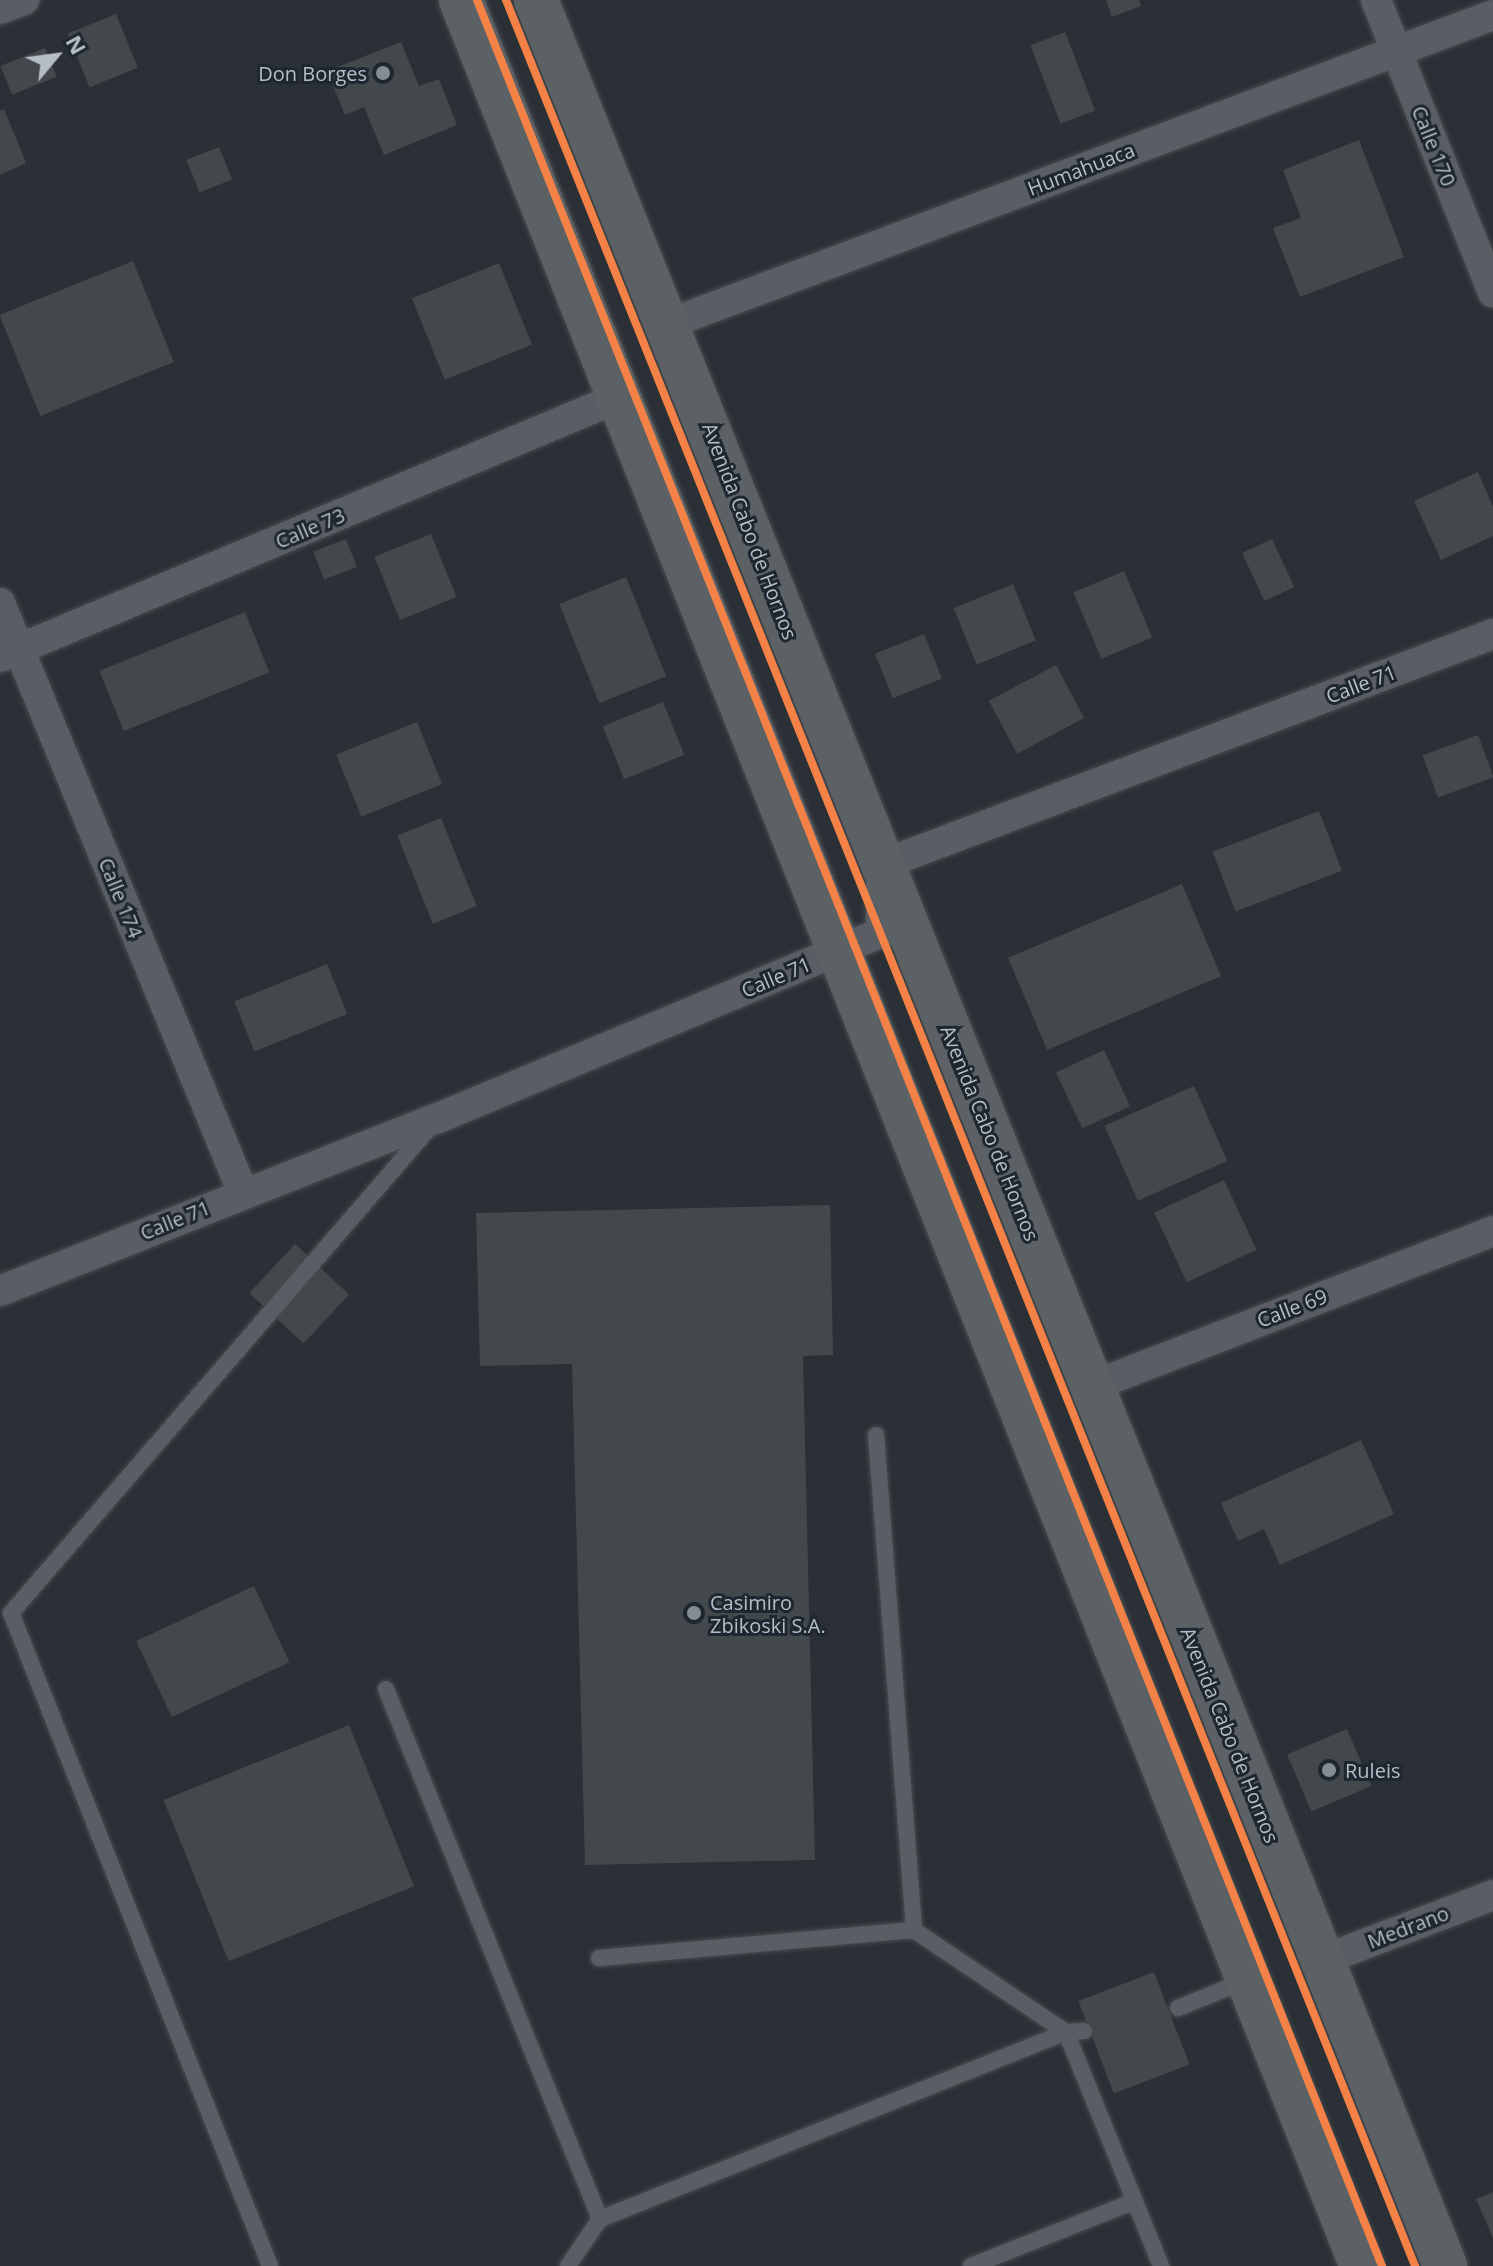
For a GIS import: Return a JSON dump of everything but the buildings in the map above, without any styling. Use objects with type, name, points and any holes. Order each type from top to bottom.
[{"type":"main road","points":[[461,0],[1362,2266]]},
{"type":"main road","name":"Avenida Cabo de Hornos","points":[[536,0],[1445,2266]]},
{"type":"street","points":[[0,9],[24,0]]},
{"type":"street","name":"Calle 170","points":[[1376,0],[1493,292]]},
{"type":"street","name":"Humahuaca","points":[[668,324],[1493,15]]},
{"type":"street","name":"Calle 73","points":[[10,653],[620,397]]},
{"type":"street","name":"Calle 174","points":[[0,603],[10,653],[243,1193]]},
{"type":"street","name":"Calle 71","points":[[0,1291],[438,1118],[881,933],[881,865],[1493,634]]},
{"type":"street","name":"Calle 69","points":[[1092,1386],[1493,1231]]},
{"type":"street","name":"Medrano","points":[[1323,1960],[1493,1895]]},
{"type":"lane","points":[[270,2266],[11,1613],[438,1118]]},
{"type":"lane","points":[[876,1435],[914,1930]]},
{"type":"lane","points":[[386,1689],[600,2219]]},
{"type":"lane","points":[[599,1958],[914,1930],[1066,2032],[1161,2266]]},
{"type":"lane","points":[[1178,2008],[1250,1979]]},
{"type":"lane","points":[[568,2266],[600,2219],[1066,2032],[1084,2031]]},
{"type":"lane","points":[[971,2266],[1135,2201]]},
{"type":"cycle path","points":[[477,0],[1382,2266]]},
{"type":"cycle path","points":[[506,0],[1415,2266]]},
{"type":"place","name":"Don Borges","points":[[383,73]]},
{"type":"place","name":"Casimiro Zbikoski S.A.","points":[[694,1613]]},
{"type":"place","name":"Ruleis","points":[[1329,1770]]}]
